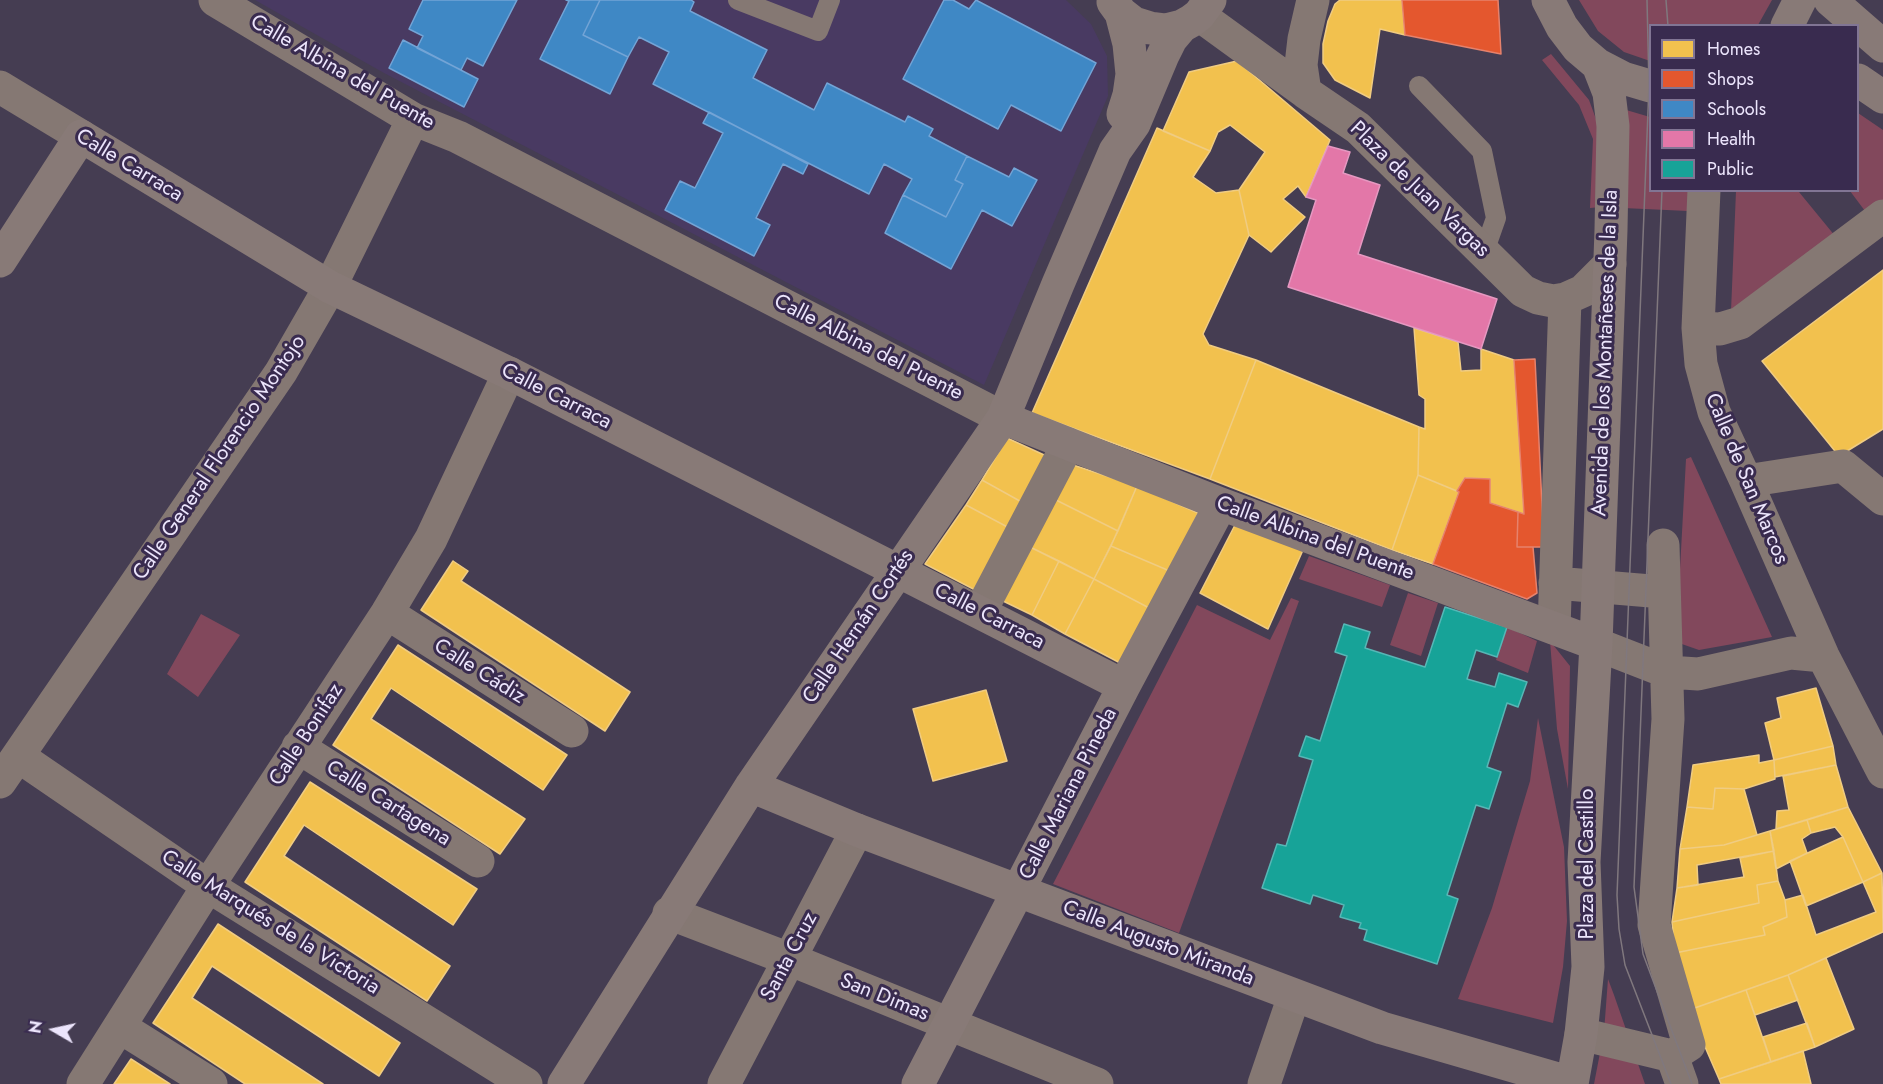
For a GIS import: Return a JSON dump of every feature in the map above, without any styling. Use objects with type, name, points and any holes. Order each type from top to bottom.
[{"type":"street","name":"Calle Albina del Puente","points":[[215,0],[413,119],[458,137],[1003,418],[1221,504],[1554,628]]},
{"type":"street","points":[[1305,92],[1301,65],[1313,0]]},
{"type":"street","points":[[1548,0],[1562,27],[1578,48],[1598,65],[1623,78],[1649,86]]},
{"type":"street","points":[[1788,24],[1800,0]]},
{"type":"street","points":[[1830,0],[1858,24]]},
{"type":"street","points":[[1114,4],[1134,23],[1166,30],[1197,14]]},
{"type":"street","points":[[1114,4],[1129,44],[1132,74],[1115,151]]},
{"type":"street","points":[[1115,151],[1134,124],[1171,39],[1197,14]]},
{"type":"street","name":"Plaza de Juan Vargas","points":[[1197,14],[1358,128],[1523,291],[1538,298],[1553,301],[1565,299]]},
{"type":"street","points":[[1859,25],[1883,46]]},
{"type":"street","name":"Avenida de los Montañeses de la Isla","points":[[1596,644],[1613,126],[1609,93],[1598,65]]},
{"type":"street","points":[[1859,81],[1883,97]]},
{"type":"street","name":"Calle Carraca","points":[[0,87],[330,287],[509,373],[1124,686]]},
{"type":"street","name":"Calle General Florencio Montojo","points":[[0,782],[281,372],[330,287],[413,119]]},
{"type":"street","points":[[0,261],[81,136]]},
{"type":"street","name":"Calle Hernán Cortés","points":[[564,1084],[669,913],[751,786],[1003,418],[1115,151]]},
{"type":"street","name":"Calle de San Marcos","points":[[1704,192],[1698,328],[1701,364],[1714,412],[1823,656],[1879,757]]},
{"type":"street","points":[[1698,328],[1720,329],[1740,323],[1883,216]]},
{"type":"street","points":[[1565,299],[1583,291],[1610,264]]},
{"type":"street","name":"Avenida de los Montañeses de la Isla","points":[[1554,628],[1565,299]]},
{"type":"street","name":"Calle Bonifaz","points":[[82,1084],[298,747],[387,613],[431,539],[509,373]]},
{"type":"street","points":[[980,612],[1068,444]]},
{"type":"street","points":[[1746,480],[1843,465],[1883,499]]},
{"type":"street","name":"Calle Mariana Pineda","points":[[918,1084],[1221,504]]},
{"type":"street","points":[[1581,1034],[1678,1074],[1689,1045],[1654,925],[1668,719],[1668,672],[1663,592],[1664,545]]},
{"type":"street","points":[[1555,583],[1663,592]]},
{"type":"street","name":"Calle Cádiz","points":[[387,613],[572,731]]},
{"type":"street","points":[[1554,628],[1668,672],[1698,674],[1791,653],[1823,656]]},
{"type":"street","name":"Plaza del Castillo","points":[[1572,1083],[1581,1034],[1588,968],[1584,862],[1596,644]]},
{"type":"street","name":"Calle Cartagena","points":[[298,747],[478,861]]},
{"type":"street","name":"Calle Marqués de la Victoria","points":[[18,756],[208,886],[526,1084]]},
{"type":"street","name":"Calle Augusto Miranda","points":[[751,786],[857,830],[1382,1028],[1572,1083]]},
{"type":"street","name":"Santa Cruz","points":[[724,1084],[857,830]]},
{"type":"street","name":"San Dimas","points":[[669,913],[789,959],[1085,1082]]},
{"type":"street","points":[[1264,1084],[1294,996]]},
{"type":"street","points":[[120,1028],[211,1084]]},
{"type":"lane","points":[[738,0],[818,31],[830,0]]},
{"type":"lane","points":[[1419,86],[1482,151],[1496,218],[1484,252]]},
{"type":"shaded area","points":[[255,0],[1066,0],[1091,24],[1107,56],[1108,96],[984,385],[384,73]]},
{"type":"shaded area","points":[[1579,0],[1772,0],[1759,24],[1649,24],[1649,61],[1624,52],[1598,31]]},
{"type":"shaded area","points":[[1551,54],[1589,100],[1603,138],[1601,207],[1590,208],[1593,139],[1579,105],[1542,60]]},
{"type":"shaded area","points":[[1616,107],[1649,117],[1649,192],[1688,192],[1688,211],[1623,208]]},
{"type":"shaded area","points":[[1859,114],[1883,130],[1883,205],[1868,215],[1851,192],[1859,192]]},
{"type":"shaded area","points":[[1736,192],[1799,192],[1840,242],[1731,311]]},
{"type":"shaded area","points":[[1691,457],[1772,637],[1699,650],[1676,642],[1686,459]]},
{"type":"shaded area","points":[[1309,556],[1390,585],[1382,607],[1299,579]]},
{"type":"shaded area","points":[[1408,593],[1438,603],[1421,656],[1390,645]]},
{"type":"shaded area","points":[[1291,598],[1299,601],[1179,933],[1053,884],[1197,605],[1270,640]]},
{"type":"shaded area","points":[[201,614],[240,635],[198,697],[167,674]]},
{"type":"shaded area","points":[[1507,627],[1537,641],[1528,673],[1496,660]]},
{"type":"shaded area","points":[[1550,641],[1570,666],[1568,789],[1557,729]]},
{"type":"shaded area","points":[[1538,718],[1564,847],[1567,921],[1563,967],[1553,1023],[1458,999],[1492,908],[1530,781]]},
{"type":"shaded area","points":[[1608,979],[1645,1084],[1594,1084],[1604,1032]]},
{"type":"building: Homes","points":[[1340,0],[1402,0],[1405,35],[1380,29],[1370,98],[1335,80],[1323,63],[1323,44],[1328,21],[1335,4]]},
{"type":"building: Homes","points":[[1237,61],[1330,140],[1306,197],[1298,186],[1283,199],[1305,217],[1271,252],[1249,235],[1239,190],[1265,152],[1230,125],[1218,132],[1210,151],[1163,131],[1189,72]]},
{"type":"building: Homes","points":[[1157,128],[1210,151],[1193,177],[1216,193],[1239,190],[1249,235],[1203,334],[1209,345],[1256,360],[1210,479],[1032,413]]},
{"type":"building: Homes","points":[[1883,270],[1883,429],[1839,456],[1762,361]]},
{"type":"building: Homes","points":[[1414,328],[1458,342],[1461,371],[1481,370],[1481,349],[1514,360],[1524,514],[1490,503],[1490,479],[1465,478],[1457,491],[1418,475],[1419,427],[1425,429],[1425,399],[1419,395]]},
{"type":"building: Homes","points":[[1256,360],[1419,427],[1418,475],[1392,550],[1210,479]]},
{"type":"building: Homes","points":[[1007,438],[1053,459],[1027,505],[982,480]]},
{"type":"building: Homes","points":[[1070,464],[1137,486],[1118,531],[1054,499]]},
{"type":"building: Homes","points":[[1418,475],[1459,492],[1433,564],[1392,550]]},
{"type":"building: Homes","points":[[982,480],[1027,505],[1015,531],[966,505]]},
{"type":"building: Homes","points":[[1137,486],[1198,513],[1172,572],[1111,546]]},
{"type":"building: Homes","points":[[1054,499],[1118,531],[1094,579],[1030,547]]},
{"type":"building: Homes","points":[[966,505],[1015,531],[981,593],[925,564]]},
{"type":"building: Homes","points":[[1235,525],[1303,550],[1268,629],[1200,593]]},
{"type":"building: Homes","points":[[1111,546],[1172,572],[1153,610],[1094,579]]},
{"type":"building: Homes","points":[[1030,547],[1059,561],[1032,615],[1003,601]]},
{"type":"building: Homes","points":[[453,561],[468,571],[461,581],[630,692],[605,731],[421,610]]},
{"type":"building: Homes","points":[[1059,561],[1094,579],[1065,634],[1032,615]]},
{"type":"building: Homes","points":[[1094,579],[1153,610],[1124,665],[1065,634]]},
{"type":"building: Homes","points":[[398,645],[567,755],[543,790],[391,688],[371,719],[525,819],[500,854],[333,745]]},
{"type":"building: Homes","points":[[1816,688],[1833,746],[1774,760],[1765,723],[1781,718],[1777,698]]},
{"type":"building: Homes","points":[[986,690],[1007,761],[933,781],[913,709]]},
{"type":"building: Homes","points":[[1833,746],[1836,765],[1775,777],[1774,760]]},
{"type":"building: Homes","points":[[1759,755],[1759,763],[1774,760],[1775,779],[1744,789],[1715,788],[1713,809],[1687,807],[1693,765]]},
{"type":"building: Homes","points":[[1836,765],[1848,807],[1776,829],[1777,811],[1789,810],[1783,776]]},
{"type":"building: Homes","points":[[310,782],[477,889],[453,925],[304,825],[284,856],[450,966],[427,1001],[245,882]]},
{"type":"building: Homes","points":[[1715,788],[1744,789],[1757,835],[1724,845],[1680,849],[1687,807],[1713,809]]},
{"type":"building: Homes","points":[[1848,807],[1882,873],[1863,882],[1843,837],[1835,827],[1811,833],[1807,820]]},
{"type":"building: Homes","points":[[1807,820],[1811,833],[1802,839],[1807,853],[1776,869],[1770,831]]},
{"type":"building: Homes","points":[[1770,831],[1774,851],[1697,865],[1698,885],[1677,888],[1680,849],[1724,845]]},
{"type":"building: Homes","points":[[1843,837],[1863,882],[1806,906],[1790,861]]},
{"type":"building: Homes","points":[[1774,851],[1778,881],[1757,885],[1759,903],[1672,922],[1677,888],[1744,877],[1740,858]]},
{"type":"building: Homes","points":[[1882,873],[1883,932],[1788,975],[1689,1010],[1675,953],[1765,935],[1763,927],[1787,917],[1785,900],[1803,895],[1816,935],[1876,912],[1863,882]]},
{"type":"building: Homes","points":[[1778,881],[1785,900],[1787,917],[1763,927],[1765,935],[1675,953],[1672,922],[1759,903],[1757,885]]},
{"type":"building: Homes","points":[[218,924],[400,1043],[379,1076],[212,966],[192,998],[323,1084],[245,1084],[153,1023]]},
{"type":"building: Homes","points":[[1826,958],[1854,1029],[1815,1047],[1788,975]]},
{"type":"building: Homes","points":[[1788,975],[1798,1000],[1755,1015],[1746,990]]},
{"type":"building: Homes","points":[[1746,990],[1771,1062],[1719,1079],[1689,1010]]},
{"type":"building: Homes","points":[[1807,1023],[1815,1047],[1771,1062],[1763,1037]]},
{"type":"building: Homes","points":[[1803,1051],[1811,1084],[1721,1084],[1719,1079]]},
{"type":"building: Homes","points":[[131,1059],[170,1084],[114,1084]]},
{"type":"building: Shops","points":[[1402,0],[1498,0],[1501,54],[1405,35]]},
{"type":"building: Shops","points":[[1535,359],[1544,547],[1517,547],[1518,512],[1524,514],[1514,360]]},
{"type":"building: Shops","points":[[1465,478],[1490,479],[1490,503],[1518,512],[1517,547],[1533,547],[1537,593],[1527,599],[1433,564],[1459,492],[1457,491]]},
{"type":"building: Schools","points":[[423,0],[517,0],[483,66],[467,58],[461,70],[417,48],[423,36],[409,29]]},
{"type":"building: Schools","points":[[566,0],[600,0],[583,35],[628,57],[610,94],[540,59],[569,1]]},
{"type":"building: Schools","points":[[600,0],[691,0],[694,2],[690,11],[767,50],[753,78],[814,110],[827,83],[905,122],[908,116],[933,129],[929,136],[967,156],[955,180],[963,184],[946,217],[903,195],[912,179],[884,164],[869,194],[653,84],[669,52],[639,37],[628,57],[583,35]]},
{"type":"building: Schools","points":[[944,0],[953,0],[969,9],[976,0],[1096,63],[1061,131],[1011,105],[998,129],[903,79]]},
{"type":"building: Schools","points":[[403,40],[478,79],[464,107],[389,68]]},
{"type":"building: Schools","points":[[709,112],[808,164],[803,174],[783,164],[756,218],[770,225],[754,256],[665,210],[680,181],[695,188],[723,133],[703,123]]},
{"type":"building: Schools","points":[[967,156],[1009,177],[1014,168],[1037,180],[1012,226],[982,210],[951,269],[885,233],[903,195],[946,217],[963,184],[955,180]]},
{"type":"building: Health","points":[[1328,146],[1350,152],[1343,173],[1380,185],[1358,254],[1497,299],[1481,349],[1288,287],[1316,200],[1306,197]]},
{"type":"building: Public","points":[[1445,607],[1507,627],[1497,657],[1476,650],[1467,679],[1495,687],[1499,673],[1527,682],[1518,707],[1507,703],[1487,767],[1501,772],[1489,809],[1476,805],[1447,895],[1458,899],[1437,964],[1364,940],[1367,930],[1359,928],[1361,923],[1340,917],[1344,905],[1313,895],[1310,904],[1262,888],[1277,844],[1286,846],[1313,760],[1299,756],[1306,736],[1320,741],[1347,656],[1335,652],[1344,624],[1370,632],[1365,648],[1425,667]]},
{"type":"tram line","points":[[1647,0],[1649,86],[1617,895],[1619,929],[1625,965],[1671,1084]]},
{"type":"tram line","points":[[1666,0],[1668,24]]},
{"type":"tram line","points":[[1662,192],[1634,887],[1643,954],[1692,1084]]}]
